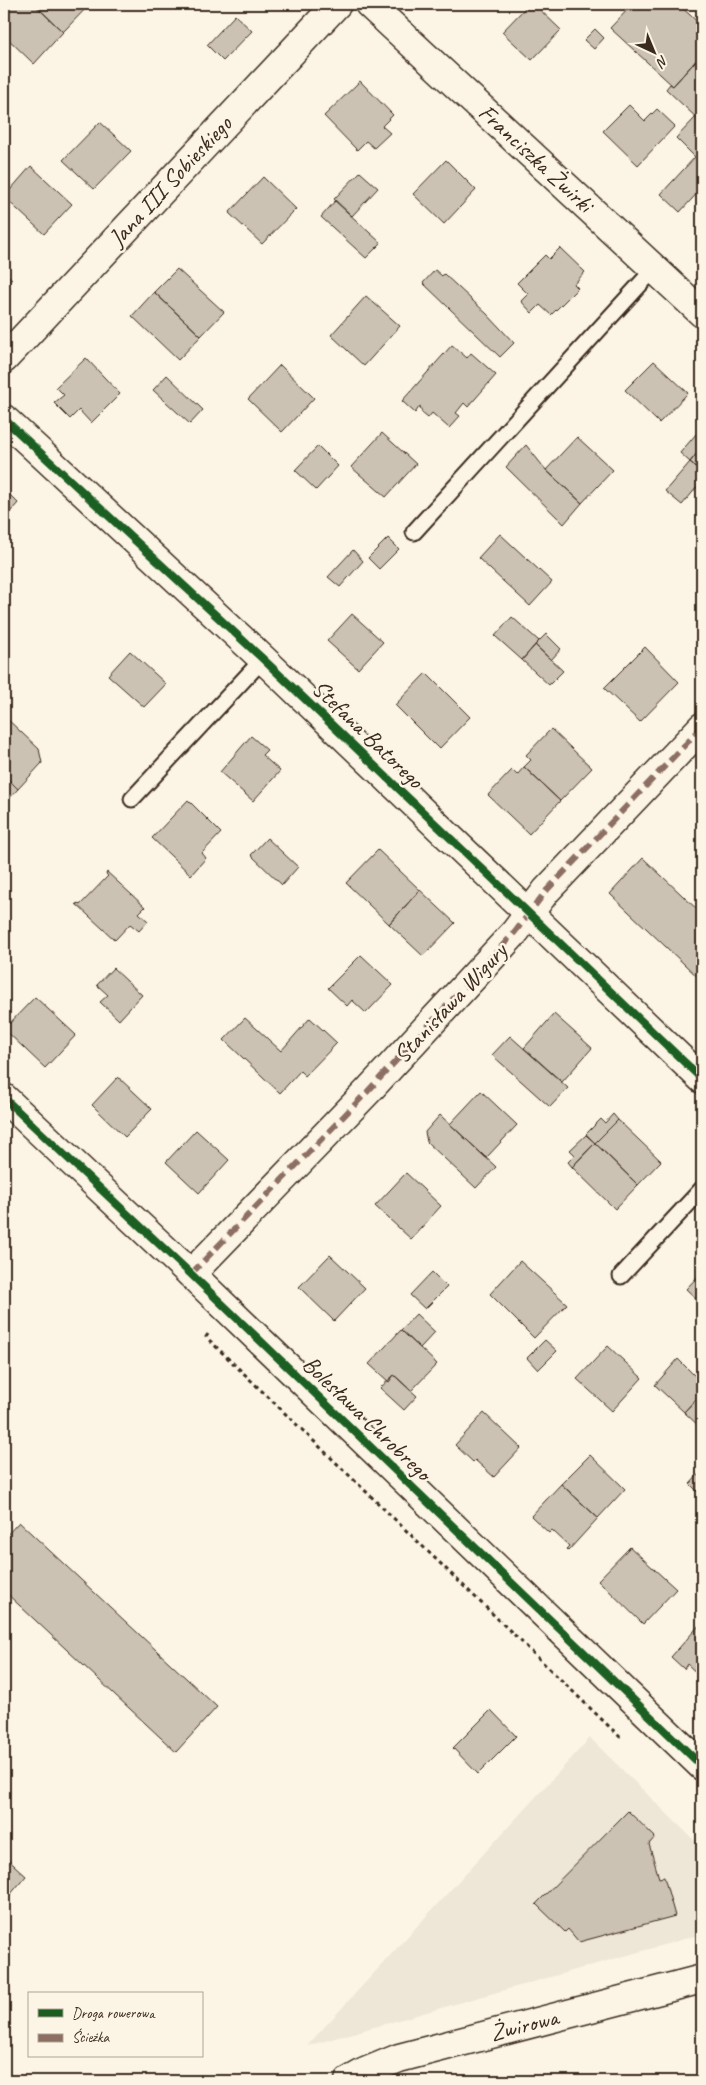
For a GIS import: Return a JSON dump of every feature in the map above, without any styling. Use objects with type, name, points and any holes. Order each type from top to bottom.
[{"type":"street","name":"Jana III Sobieskiego","points":[[4,359],[337,4]]},
{"type":"street","name":"Franciszka Żwirki","points":[[369,4],[702,313]]},
{"type":"street","name":"Stefana Batorego","points":[[4,419],[263,659],[702,1079]]},
{"type":"street","name":"Stanisława Wigury","points":[[191,1274],[375,1084],[515,932],[546,891],[702,727]]},
{"type":"street","name":"Bolesława Chrobrego","points":[[4,1098],[191,1274],[702,1766]]},
{"type":"street","name":"Żwirowa","points":[[349,2081],[398,2058],[702,1979]]},
{"type":"lane","points":[[414,532],[655,268]]},
{"type":"lane","points":[[132,799],[263,659]]},
{"type":"lane","points":[[622,1276],[702,1189]]},
{"type":"shaded area","points":[[590,1738],[702,1848],[702,1934],[307,2046]]},
{"type":"building","points":[[12,4],[34,4],[63,32],[34,64],[4,35],[4,12]]},
{"type":"building","points":[[34,4],[90,4],[63,32]]},
{"type":"building","points":[[529,4],[534,4],[561,30],[532,60],[502,32]]},
{"type":"building","points":[[633,4],[678,4],[702,26],[702,54],[673,86],[610,28]]},
{"type":"building","points":[[235,15],[252,31],[223,61],[207,45]]},
{"type":"building","points":[[595,29],[604,38],[594,49],[584,40]]},
{"type":"building","points":[[702,54],[702,123],[666,89],[670,84],[673,86]]},
{"type":"building","points":[[360,81],[393,115],[382,126],[390,133],[374,148],[366,141],[357,150],[324,116]]},
{"type":"building","points":[[4,85],[10,91],[4,98]]},
{"type":"building","points":[[629,105],[645,121],[657,109],[675,126],[638,165],[603,131]]},
{"type":"building","points":[[696,117],[702,123],[702,188],[680,212],[661,194],[695,157],[676,138]]},
{"type":"building","points":[[100,122],[131,151],[94,189],[63,160]]},
{"type":"building","points":[[446,160],[476,190],[444,224],[413,194]]},
{"type":"building","points":[[31,166],[72,204],[44,234],[4,197]]},
{"type":"building","points":[[360,172],[378,188],[352,216],[334,199]]},
{"type":"building","points":[[263,177],[296,209],[262,244],[229,213]]},
{"type":"building","points":[[335,201],[381,243],[366,258],[321,217]]},
{"type":"building","points":[[560,248],[585,272],[574,284],[578,288],[551,315],[540,305],[532,313],[521,301],[528,294],[517,283],[545,255],[549,259]]},
{"type":"building","points":[[177,269],[224,312],[201,336],[154,292]]},
{"type":"building","points":[[435,270],[442,276],[444,274],[487,314],[514,343],[500,357],[423,283]]},
{"type":"building","points":[[4,271],[12,279],[4,287]]},
{"type":"building","points":[[154,292],[201,336],[178,360],[132,316]]},
{"type":"building","points":[[366,296],[400,326],[364,366],[331,335]]},
{"type":"building","points":[[452,345],[467,358],[471,353],[496,375],[468,407],[464,403],[456,413],[460,416],[449,428],[432,413],[428,418],[422,413],[420,406],[415,413],[402,401]]},
{"type":"building","points":[[86,358],[120,394],[91,423],[79,410],[70,419],[54,403],[64,395],[56,387]]},
{"type":"building","points":[[654,361],[688,393],[659,423],[625,390]]},
{"type":"building","points":[[280,365],[314,398],[282,432],[248,399]]},
{"type":"building","points":[[167,375],[203,410],[190,424],[153,390]]},
{"type":"building","points":[[702,427],[702,447],[690,462],[680,453]]},
{"type":"building","points":[[382,433],[416,464],[386,497],[351,467]]},
{"type":"building","points":[[577,437],[613,470],[582,503],[546,470]]},
{"type":"building","points":[[526,445],[546,470],[582,503],[564,524],[506,467]]},
{"type":"building","points":[[318,446],[338,466],[316,490],[295,470]]},
{"type":"building","points":[[702,447],[702,472],[690,462]]},
{"type":"building","points":[[690,462],[702,472],[702,481],[682,505],[665,491]]},
{"type":"building","points":[[4,489],[18,503],[4,519]]},
{"type":"building","points":[[500,534],[552,582],[530,606],[478,558]]},
{"type":"building","points":[[388,538],[399,549],[379,569],[368,558]]},
{"type":"building","points":[[353,550],[363,561],[340,587],[328,577]]},
{"type":"building","points":[[352,614],[383,642],[358,669],[327,641]]},
{"type":"building","points":[[512,617],[539,641],[522,660],[495,636]]},
{"type":"building","points":[[546,634],[561,649],[551,660],[535,645]]},
{"type":"building","points":[[535,645],[563,671],[549,685],[522,660]]},
{"type":"building","points":[[645,647],[679,682],[640,722],[604,688]]},
{"type":"building","points":[[130,651],[166,684],[144,707],[108,675]]},
{"type":"building","points":[[426,673],[470,717],[439,749],[395,705]]},
{"type":"building","points":[[4,716],[39,749],[42,763],[18,789],[4,775]]},
{"type":"building","points":[[551,729],[592,768],[560,801],[524,767],[531,760],[526,755]]},
{"type":"building","points":[[251,736],[267,750],[262,755],[280,771],[253,801],[220,772]]},
{"type":"building","points":[[524,767],[560,801],[529,834],[488,795],[512,770],[517,775]]},
{"type":"building","points":[[4,775],[18,789],[4,804]]},
{"type":"building","points":[[188,800],[221,833],[202,853],[206,858],[191,875],[152,838]]},
{"type":"building","points":[[267,838],[298,867],[282,885],[251,855]]},
{"type":"building","points":[[378,850],[420,890],[389,924],[346,883]]},
{"type":"building","points":[[643,858],[702,914],[702,981],[610,894]]},
{"type":"building","points":[[107,872],[145,907],[139,913],[148,921],[139,931],[130,924],[115,940],[76,904],[80,905],[108,876]]},
{"type":"building","points":[[420,890],[455,923],[423,956],[389,924]]},
{"type":"building","points":[[361,955],[393,985],[366,1013],[352,1000],[347,1006],[328,988]]},
{"type":"building","points":[[113,968],[142,995],[119,1020],[100,1002],[108,995],[97,985]]},
{"type":"building","points":[[35,997],[76,1035],[45,1068],[4,1029]]},
{"type":"building","points":[[554,1014],[592,1048],[562,1082],[524,1048]]},
{"type":"building","points":[[245,1018],[281,1051],[310,1018],[337,1043],[305,1076],[300,1071],[280,1093],[224,1040]]},
{"type":"building","points":[[510,1036],[568,1088],[550,1107],[492,1055]]},
{"type":"building","points":[[118,1077],[152,1109],[125,1137],[92,1105]]},
{"type":"building","points":[[481,1091],[517,1125],[486,1158],[450,1124]]},
{"type":"building","points":[[613,1114],[618,1120],[595,1143],[586,1134],[601,1119],[605,1123]]},
{"type":"building","points":[[440,1115],[496,1167],[476,1188],[427,1142],[425,1132]]},
{"type":"building","points":[[618,1120],[661,1161],[638,1185],[595,1143]]},
{"type":"building","points":[[196,1130],[229,1160],[199,1193],[166,1162]]},
{"type":"building","points":[[586,1135],[595,1143],[572,1167],[568,1162],[575,1155],[570,1150]]},
{"type":"building","points":[[595,1143],[638,1185],[615,1209],[572,1167]]},
{"type":"building","points":[[406,1173],[441,1206],[411,1239],[375,1206]]},
{"type":"building","points":[[330,1255],[365,1288],[334,1321],[299,1287]]},
{"type":"building","points":[[520,1261],[567,1304],[534,1338],[490,1294]]},
{"type":"building","points":[[432,1272],[447,1287],[425,1309],[410,1295]]},
{"type":"building","points":[[702,1272],[702,1304],[686,1289]]},
{"type":"building","points":[[416,1314],[435,1332],[420,1348],[401,1330]]},
{"type":"building","points":[[401,1330],[437,1364],[411,1391],[394,1375],[389,1382],[369,1364]]},
{"type":"building","points":[[545,1340],[557,1351],[538,1370],[527,1358]]},
{"type":"building","points":[[608,1346],[642,1378],[612,1411],[577,1379]]},
{"type":"building","points":[[678,1359],[702,1383],[702,1393],[684,1412],[655,1385]]},
{"type":"building","points":[[394,1375],[417,1396],[404,1410],[380,1388]]},
{"type":"building","points":[[702,1393],[702,1429],[684,1412]]},
{"type":"building","points":[[484,1413],[521,1448],[494,1477],[475,1460],[473,1462],[455,1445]]},
{"type":"building","points":[[590,1455],[625,1489],[598,1518],[561,1484]]},
{"type":"building","points":[[702,1471],[702,1496],[690,1484]]},
{"type":"building","points":[[561,1484],[598,1518],[568,1551],[566,1549],[569,1546],[552,1530],[549,1533],[531,1516]]},
{"type":"building","points":[[19,1522],[217,1707],[176,1752],[4,1591],[4,1538]]},
{"type":"building","points":[[630,1547],[676,1589],[643,1624],[598,1580]]},
{"type":"building","points":[[702,1622],[702,1678],[687,1664],[684,1669],[671,1657]]},
{"type":"building","points":[[491,1710],[516,1736],[478,1774],[453,1748]]},
{"type":"building","points":[[628,1811],[655,1837],[649,1844],[659,1878],[664,1877],[675,1916],[579,1942],[568,1929],[565,1932],[536,1904]]},
{"type":"building","points":[[4,1856],[26,1876],[4,1902]]},
{"type":"building","points":[[4,2072],[14,2081],[4,2081]]},
{"type":"marked path","points":[[191,1274],[368,1091],[515,932],[546,891],[702,727]]},
{"type":"cycle path","points":[[4,419],[263,659],[702,1079]]},
{"type":"cycle path","points":[[4,1098],[191,1274],[702,1766]]}]
